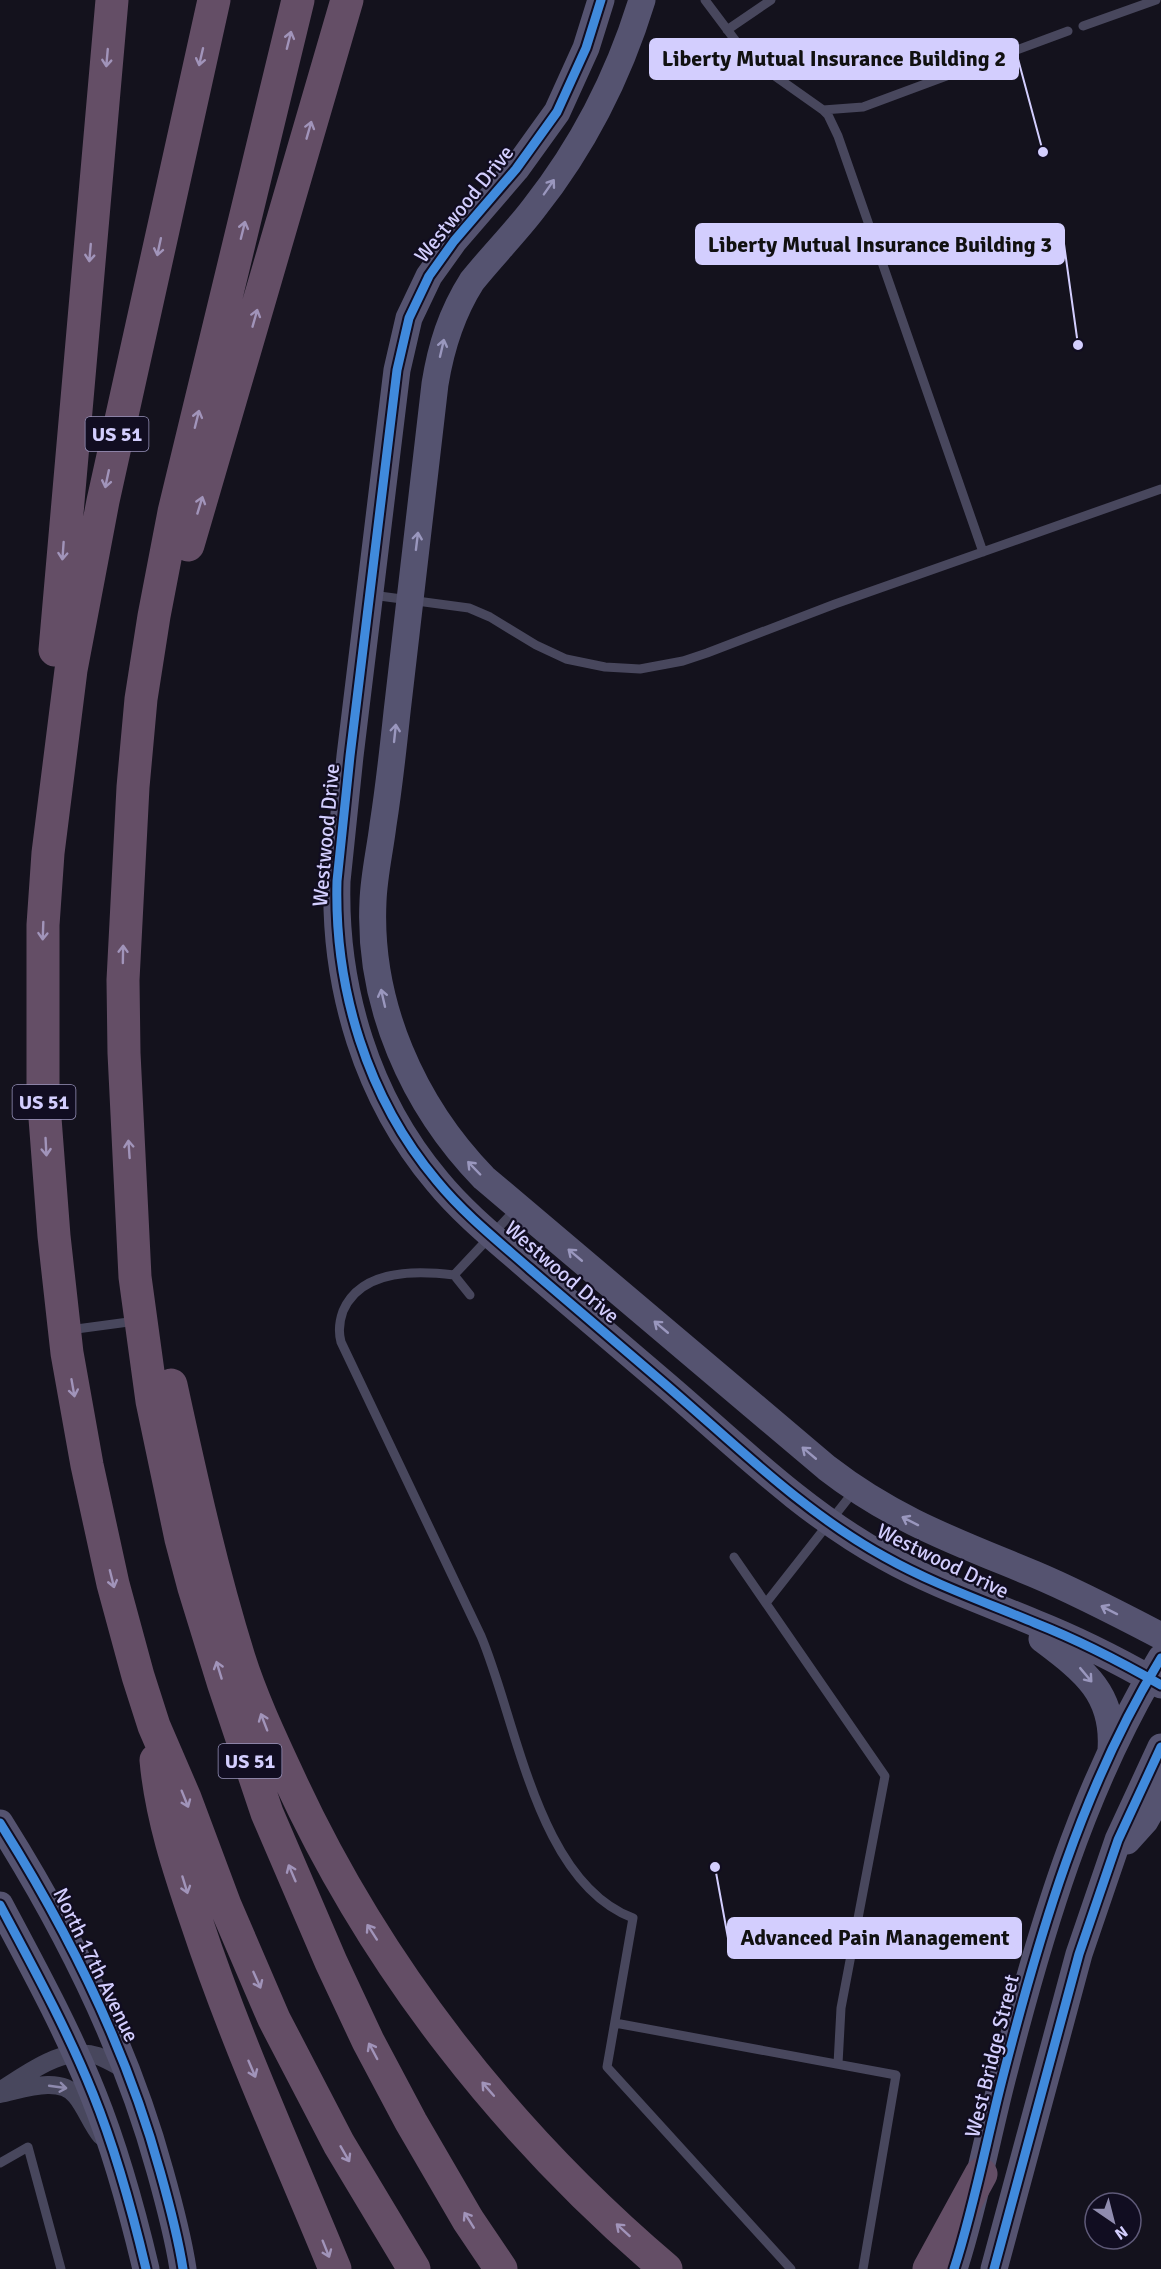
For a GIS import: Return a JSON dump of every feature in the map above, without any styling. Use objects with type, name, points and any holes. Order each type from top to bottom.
[{"type":"highway","points":[[46,873],[40,820],[41,790],[112,0]]},
{"type":"highway","name":"US 51","points":[[214,0],[89,566],[72,670],[46,873],[43,953],[44,1092],[49,1184],[64,1331],[78,1419],[99,1523],[131,1652],[154,1726],[185,1798],[229,1914],[274,2019],[339,2144],[414,2269]]},
{"type":"highway","name":"US 51","points":[[298,0],[167,546],[140,709],[130,828],[123,980],[132,1208],[140,1321],[160,1444],[191,1578],[267,1813],[321,1941],[368,2041],[411,2122],[468,2220],[501,2269]]},
{"type":"highway","points":[[130,828],[180,572],[346,0]]},
{"type":"highway","points":[[132,1208],[196,1500],[239,1659],[270,1737],[308,1819],[357,1908],[412,1993],[471,2070],[537,2147],[666,2269]]},
{"type":"highway","points":[[154,1726],[161,1800],[204,1945],[244,2051],[335,2269]]},
{"type":"highway","points":[[930,2269],[981,2174]]},
{"type":"street","name":"Westwood Drive","points":[[601,0],[580,64],[557,112],[516,169],[438,261],[409,318],[397,370],[338,872],[337,915],[344,980],[353,1021],[378,1086],[397,1123],[435,1180],[491,1235],[756,1463],[830,1521],[899,1565],[1157,1674]]},
{"type":"street","name":"Westwood Drive","points":[[642,0],[623,54],[586,131],[535,207],[472,281],[444,339],[435,384],[388,791],[373,898],[374,942],[381,992],[398,1049],[426,1104],[463,1157],[517,1208],[621,1292],[815,1458],[855,1489],[920,1526],[1054,1583],[1161,1636]]},
{"type":"street","points":[[1008,1613],[1072,1661],[1090,1679],[1103,1700],[1110,1719],[1111,1753]]},
{"type":"street","name":"West Bridge Street","points":[[954,2269],[981,2174],[1001,2082],[1050,1908],[1069,1852],[1111,1753],[1157,1674]]},
{"type":"street","points":[[994,2269],[1074,1971],[1112,1857],[1132,1807],[1161,1747]]},
{"type":"street","points":[[1112,1857],[1144,1821],[1161,1793]]},
{"type":"street","name":"North 17th Avenue","points":[[0,1822],[81,1967],[128,2071],[156,2156],[183,2269]]},
{"type":"street","points":[[0,1905],[76,2055],[92,2092],[115,2153],[146,2269]]},
{"type":"street","points":[[0,2093],[48,2062],[61,2057],[76,2055],[98,2057],[128,2071]]},
{"type":"street","points":[[0,2093],[44,2086],[68,2089],[78,2099],[91,2122],[115,2153]]},
{"type":"lane","points":[[705,0],[738,44],[765,69],[828,115],[838,136],[983,552]]},
{"type":"lane","points":[[727,30],[771,0]]},
{"type":"lane","points":[[1083,26],[1156,0]]},
{"type":"lane","points":[[823,110],[863,107],[1068,31]]},
{"type":"lane","points":[[369,595],[410,599],[478,611],[536,645],[566,658],[605,667],[640,669],[691,658],[835,604],[1161,489]]},
{"type":"lane","points":[[454,1275],[517,1208]]},
{"type":"lane","points":[[470,1295],[454,1275],[407,1274],[381,1278],[355,1293],[344,1308],[339,1325],[339,1336],[484,1642],[499,1681],[533,1793],[549,1831],[568,1862],[593,1893],[609,1908],[633,1918],[607,2067],[791,2269]]},
{"type":"lane","points":[[64,1331],[140,1321]]},
{"type":"lane","points":[[766,1603],[855,1489]]},
{"type":"lane","points":[[734,1557],[885,1776],[841,2008],[838,2064]]},
{"type":"lane","points":[[615,2023],[896,2075],[863,2269]]},
{"type":"lane","points":[[0,2163],[27,2147],[61,2269]]},
{"type":"cycle path","points":[[601,0],[586,48],[557,112],[516,169],[454,241],[429,276],[409,318],[397,370],[337,881],[342,961],[349,1001],[360,1040],[391,1114],[412,1149],[458,1205],[796,1497],[854,1539],[903,1567],[1067,1637],[1161,1685]]},
{"type":"cycle path","points":[[954,2269],[974,2199],[1031,1971],[1066,1863],[1108,1758],[1161,1658]]},
{"type":"cycle path","points":[[994,2269],[1079,1954],[1118,1840],[1161,1747]]},
{"type":"cycle path","points":[[0,1823],[72,1948],[112,2035],[146,2125],[160,2171],[179,2244],[183,2269]]},
{"type":"cycle path","points":[[0,1905],[61,2022],[93,2094],[123,2181],[146,2269]]},
{"type":"place","name":"Liberty Mutual Insurance Building 2","points":[[1043,152]]},
{"type":"place","name":"Liberty Mutual Insurance Building 3","points":[[1078,345]]},
{"type":"place","name":"Advanced Pain Management","points":[[715,1867]]}]
